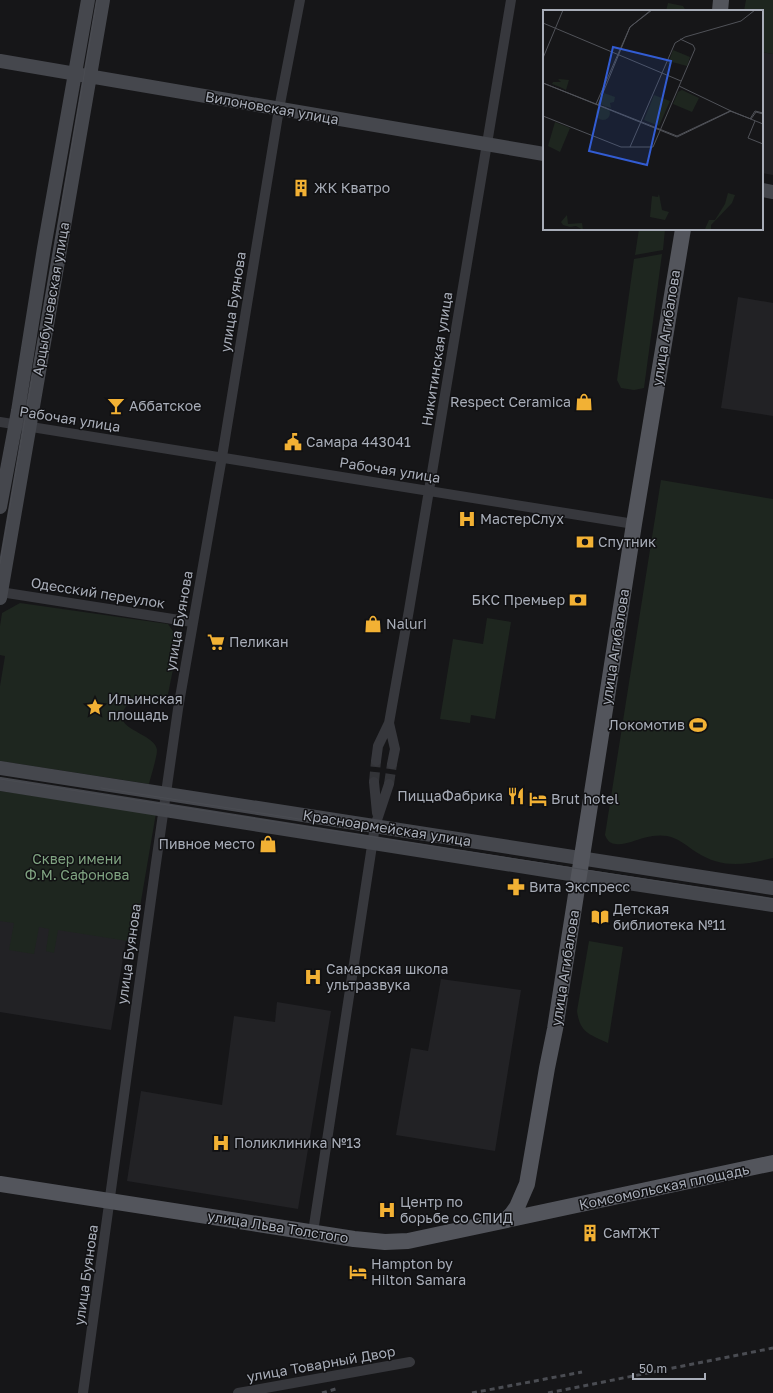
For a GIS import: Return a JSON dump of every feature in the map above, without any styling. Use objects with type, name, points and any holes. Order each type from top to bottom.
[{"type":"main road","name":"Арцыбушевская улица","points":[[0,507],[88,0]]},
{"type":"main road","name":"Арцыбушевская улица","points":[[0,594],[103,0]]},
{"type":"main road","points":[[720,10],[721,0]]},
{"type":"main road","name":"Вилоновская улица","points":[[0,61],[543,154]]},
{"type":"main road","points":[[763,190],[773,192]]},
{"type":"main road","name":"улица Агибалова","points":[[507,1219],[517,1207],[527,1184],[555,1030],[634,524],[683,230]]},
{"type":"main road","name":"Красноармейская улица","points":[[0,768],[166,794],[376,822],[582,858],[773,888]]},
{"type":"main road","name":"Красноармейская улица","points":[[0,784],[773,905]]},
{"type":"main road","name":"Комсомольская площадь","points":[[554,1210],[773,1163]]},
{"type":"main road","name":"улица Льва Толстого","points":[[0,1184],[354,1239],[397,1242],[554,1210]]},
{"type":"main road","points":[[527,1184],[528,1196],[532,1201],[545,1209],[554,1210]]},
{"type":"street","name":"улица Буянова","points":[[83,1393],[163,810],[192,622],[222,457],[279,109],[300,0]]},
{"type":"street","name":"Никитинская улица","points":[[376,761],[378,746],[389,723],[511,0]]},
{"type":"street","name":"Рабочая улица","points":[[0,422],[634,524]]},
{"type":"street","name":"Одесский переулок","points":[[0,594],[192,622]]},
{"type":"street","name":"Никитинская улица","points":[[389,723],[395,749],[392,764]]},
{"type":"street","points":[[374,782],[376,822]]},
{"type":"street","points":[[313,1232],[372,843],[376,822],[389,784]]},
{"type":"street","name":"улица Товарный Двор","points":[[238,1393],[410,1362]]},
{"type":"shaded area","points":[[763,52],[773,54],[773,175],[763,173]]},
{"type":"shaded area","points":[[738,297],[773,303],[773,416],[721,408]]},
{"type":"shaded area","points":[[0,920],[126,940],[111,1030],[0,1012]]},
{"type":"shaded area","points":[[441,979],[521,990],[495,1151],[396,1135],[411,1048],[428,1051]]},
{"type":"shaded area","name":"Поликлиника №13","points":[[277,1002],[331,1011],[298,1209],[127,1181],[141,1091],[222,1105],[234,1016],[275,1022]]},
{"type":"green space","points":[[746,0],[773,0],[773,54],[763,52],[763,10],[744,10]]},
{"type":"green space","points":[[668,3],[683,6],[685,10],[666,10]]},
{"type":"green space","points":[[639,230],[665,230],[663,250],[635,255]]},
{"type":"green space","points":[[662,254],[644,388],[634,390],[621,388],[617,380],[634,259]]},
{"type":"green space","name":"Локомотив","points":[[661,480],[773,499],[773,858],[743,864],[724,863],[706,857],[679,840],[667,836],[653,836],[631,842],[614,844],[608,840],[605,835]]},
{"type":"green space","name":"Ильинская площадь","points":[[20,603],[168,624],[179,640],[167,699],[152,705],[136,703],[128,705],[123,711],[122,718],[130,728],[150,740],[155,745],[157,753],[149,784],[0,761],[0,686],[5,656],[0,655],[0,626],[2,613]]},
{"type":"green space","points":[[487,618],[511,622],[495,719],[471,715],[470,723],[440,719],[453,639],[483,644]]},
{"type":"green space","name":"Cквер имени Ф.М. Сафонова","points":[[0,791],[156,813],[134,942],[58,930],[54,953],[46,951],[49,929],[39,927],[34,954],[9,950],[14,923],[0,921]]},
{"type":"green space","points":[[589,941],[623,947],[608,1043],[586,1032],[580,1024],[578,1018],[577,1011]]},
{"type":"tunnel","points":[[374,782],[376,761]]},
{"type":"tunnel","points":[[389,784],[392,764]]},
{"type":"tram line","points":[[0,564],[97,0]]},
{"type":"tram line","points":[[0,779],[773,899]]},
{"type":"tram line","points":[[101,788],[465,845]]},
{"type":"railway","points":[[548,1393],[773,1348]]},
{"type":"railway","points":[[472,1393],[582,1372]]},
{"type":"railway","points":[[322,1393],[339,1388]]},
{"type":"place","name":"ЖК Кватро","points":[[301,188]]},
{"type":"place","name":"Respect Ceramica","points":[[584,402]]},
{"type":"place","name":"Аббатское","points":[[116,406]]},
{"type":"place","name":"Самара 443041","points":[[293,442]]},
{"type":"place","name":"МастерСлух","points":[[467,519]]},
{"type":"place","name":"Спутник","points":[[585,542]]},
{"type":"place","name":"БКС Премьер","points":[[578,600]]},
{"type":"place","name":"Naluri","points":[[373,624]]},
{"type":"place","name":"Пеликан","points":[[216,642]]},
{"type":"place","name":"Ильинская площадь","points":[[95,707]]},
{"type":"place","name":"Локомотив","points":[[698,725]]},
{"type":"place","name":"ПиццаФабрика","points":[[516,796]]},
{"type":"place","name":"Brut hotel","points":[[538,799]]},
{"type":"place","name":"Пивное место","points":[[268,844]]},
{"type":"place","name":"Вита Экспресс","points":[[516,887]]},
{"type":"place","name":"Детская библиотека №11","points":[[600,917]]},
{"type":"place","name":"Самарская школа ультразвука","points":[[313,977]]},
{"type":"place","name":"Поликлиника №13","points":[[221,1143]]},
{"type":"place","name":"Центр по борьбе со СПИД","points":[[387,1210]]},
{"type":"place","name":"СамТЖТ","points":[[590,1233]]},
{"type":"place","name":"Hampton by Hilton Samara","points":[[358,1272]]}]
